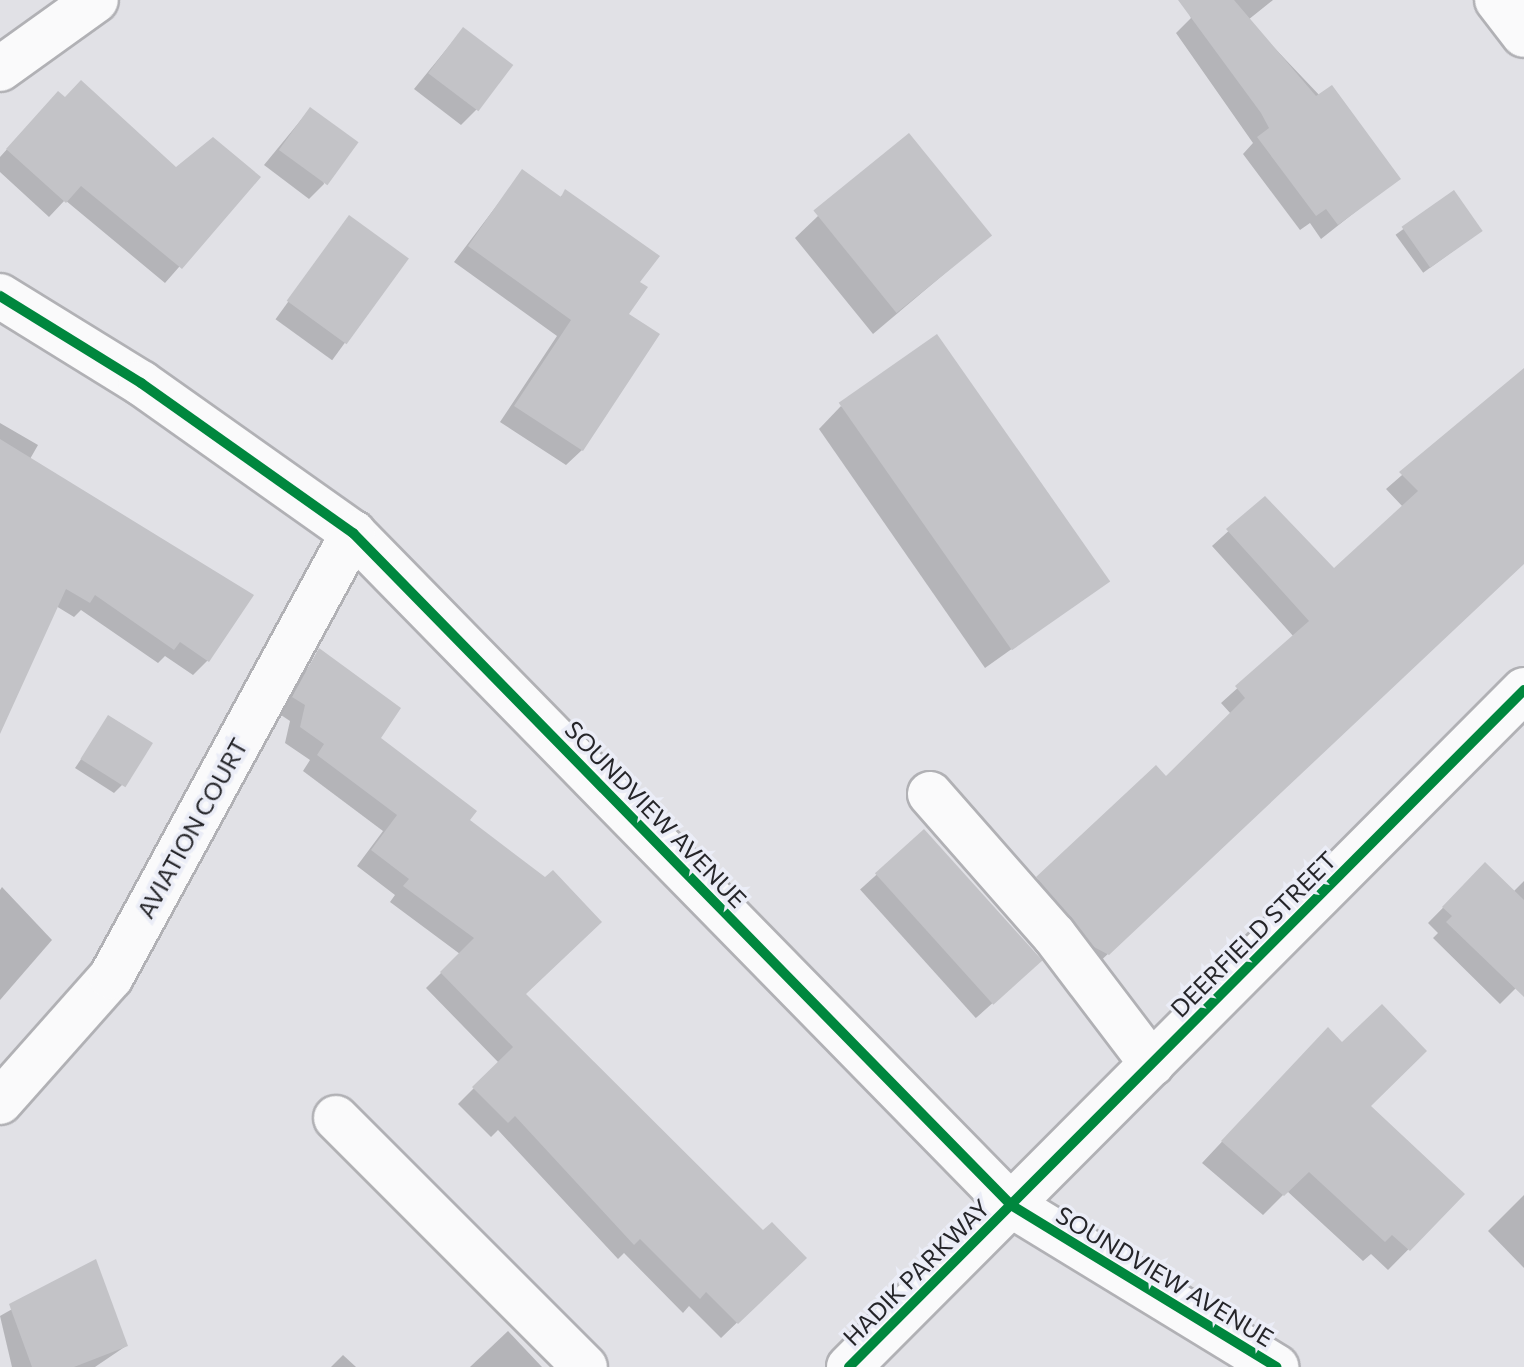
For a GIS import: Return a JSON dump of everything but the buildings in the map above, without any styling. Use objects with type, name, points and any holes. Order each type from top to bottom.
[{"type":"street","points":[[0,69],[96,0]]},
{"type":"street","points":[[1497,0],[1524,35]]},
{"type":"street","name":"SOUNDVIEW AVENUE","points":[[0,296],[141,383],[353,533],[1011,1205],[1276,1367]]},
{"type":"street","name":"AVIATION COURT","points":[[0,1102],[111,977],[353,533]]},
{"type":"street","name":"DEERFIELD STREET","points":[[1011,1205],[1524,690]]},
{"type":"street","points":[[930,794],[1054,935],[1152,1064]]},
{"type":"street","points":[[336,1118],[585,1367]]},
{"type":"street","name":"HADIK PARKWAY","points":[[849,1367],[1011,1205]]},
{"type":"cycle path","points":[[0,296],[141,383],[353,533],[1011,1205],[1276,1367]]},
{"type":"cycle path","points":[[849,1367],[1524,690]]}]
